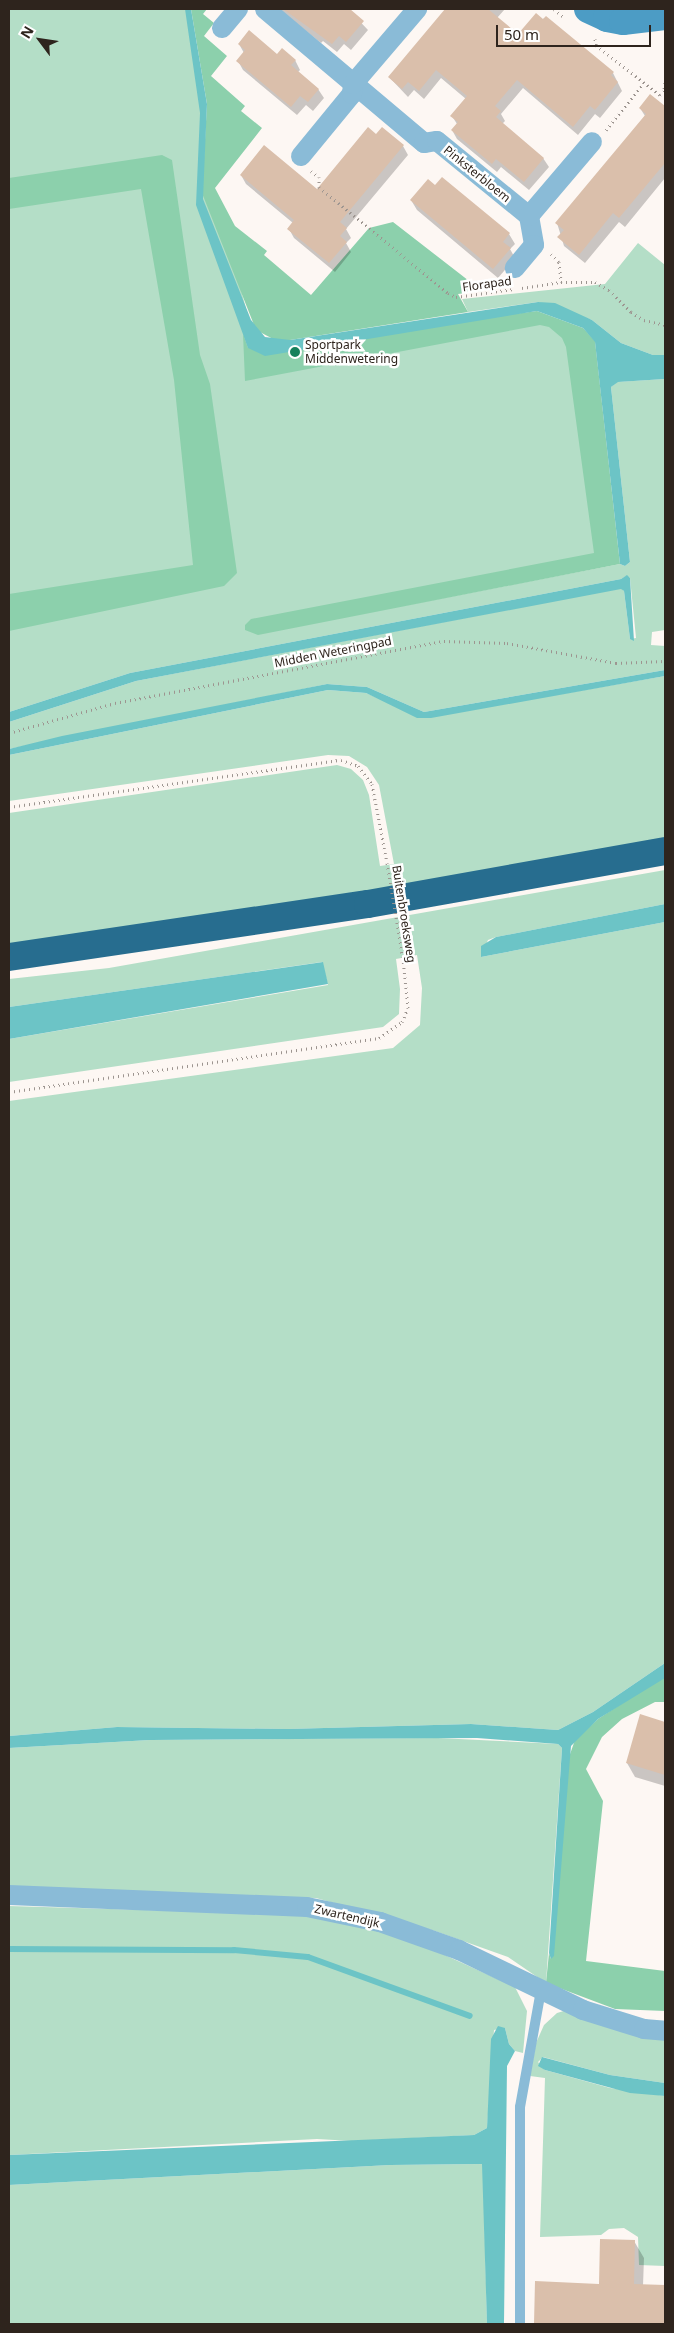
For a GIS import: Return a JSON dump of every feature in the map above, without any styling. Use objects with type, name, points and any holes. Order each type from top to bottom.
[{"type":"highway","points":[[9,957],[368,904],[665,851]]},
{"type":"highway","points":[[9,970],[372,917],[665,864]]},
{"type":"street","points":[[222,28],[238,9]]},
{"type":"street","name":"Pinksterbloem","points":[[265,9],[424,143],[437,141],[529,216]]},
{"type":"street","points":[[301,156],[352,94],[353,84],[417,9]]},
{"type":"street","points":[[588,9],[607,18],[623,20],[665,16]]},
{"type":"street","points":[[515,268],[534,245],[529,216],[592,142]]},
{"type":"street","name":"Zwartendijk","points":[[9,1895],[307,1907],[380,1922],[459,1950],[582,2010],[644,2028],[665,2031]]},
{"type":"lane","points":[[520,2324],[520,2107],[541,1990]]},
{"type":"path","points":[[595,36],[596,45],[660,95],[665,90],[665,82]]},
{"type":"path","points":[[592,142],[607,128],[644,83]]},
{"type":"path","name":"Florapad","points":[[301,156],[298,160],[319,177],[319,187],[448,293],[456,297],[561,282],[595,282],[644,320],[665,325]]},
{"type":"path","points":[[534,245],[559,262],[561,282]]},
{"type":"path","name":"Midden Weteringpad","points":[[9,733],[115,703],[444,641],[507,643],[616,663],[665,661]]},
{"type":"path","name":"Buitenbroeksweg","points":[[9,807],[341,760],[358,766],[372,784],[403,959],[408,1008],[402,1022],[379,1038],[9,1092]]},
{"type":"green space","name":"Sportpark Middenwetering","points":[[9,9],[187,9],[202,105],[203,150],[257,349],[551,319],[584,355],[607,561],[256,634],[620,564],[625,566],[630,562],[611,387],[617,382],[665,379],[665,630],[652,632],[651,645],[665,646],[665,670],[424,712],[367,687],[327,684],[9,749],[9,722],[136,681],[621,588],[624,591],[630,639],[636,638],[630,578],[626,576],[621,579],[130,673],[9,712]]},
{"type":"green space","points":[[191,9],[207,9],[203,14],[214,23],[204,36],[227,56],[211,76],[245,106],[241,111],[262,128],[215,188],[235,226],[267,251],[264,255],[311,295],[369,228],[393,222],[482,291],[458,294],[468,312],[290,340],[277,341],[256,330],[202,193],[207,104]]},
{"type":"green space","points":[[162,155],[172,160],[200,355],[210,384],[237,573],[224,586],[9,631],[9,594],[193,565],[174,380],[141,189],[9,209],[9,178]]},
{"type":"green space","points":[[638,243],[665,265],[665,355],[653,355],[621,343],[592,320],[538,302],[468,312],[462,299],[605,284]]},
{"type":"green space","points":[[537,311],[583,328],[595,341],[620,564],[258,635],[245,630],[245,625],[251,619],[594,553],[566,347],[562,338],[549,327],[540,325],[245,381],[243,334],[248,348]]},
{"type":"green space","points":[[665,676],[665,846],[9,947],[9,813],[337,765],[351,769],[363,780],[369,795],[380,866],[394,864],[379,785],[367,767],[349,756],[328,755],[9,801],[9,755],[328,690],[366,693],[424,718]]},
{"type":"green space","points":[[665,870],[665,904],[496,937],[488,940],[481,957],[665,922],[665,1663],[593,1712],[558,1730],[471,1724],[288,1729],[117,1727],[9,1736],[9,1101],[393,1048],[420,1025],[422,988],[417,955],[396,959],[400,989],[399,1014],[383,1027],[9,1082],[9,1039],[328,985],[322,962],[9,1007],[9,979],[109,968]]},
{"type":"green space","points":[[661,1678],[665,1678],[665,1702],[655,1702],[622,1719],[602,1737],[586,1769],[603,1801],[586,1961],[665,1971],[665,2011],[615,2009],[546,1983],[549,1953],[551,1959],[569,1757],[575,1740],[598,1719]]},
{"type":"green space","points":[[438,1738],[558,1744],[562,1748],[546,1983],[508,1957],[435,1931],[316,1898],[9,1891],[9,1748],[150,1740]]},
{"type":"green space","points":[[9,1906],[318,1915],[414,1941],[515,1987],[527,2011],[523,2053],[515,2051],[509,2044],[505,2028],[494,2030],[487,2128],[474,2135],[352,2141],[317,2139],[9,2155]]},
{"type":"green space","points":[[567,2010],[665,2038],[665,2083],[610,2075],[543,2057],[538,2062],[545,2070],[610,2088],[665,2096],[665,2266],[639,2265],[638,2237],[624,2228],[609,2229],[601,2235],[540,2237],[545,2078],[530,2076],[536,2043],[544,2025],[557,2013]]},
{"type":"green space","points":[[483,2164],[487,2324],[9,2324],[9,2185],[390,2165]]},
{"type":"water","points":[[185,9],[191,9],[207,104],[203,199],[251,320],[265,337],[290,340],[538,302],[555,303],[592,320],[621,343],[653,355],[665,355],[665,379],[618,382],[611,387],[630,562],[625,566],[620,564],[595,342],[583,328],[537,311],[265,356],[248,348],[196,205],[200,113]]},
{"type":"water","points":[[627,575],[630,578],[634,641],[630,639],[624,591],[621,589],[136,681],[9,722],[9,712],[130,673],[621,579]]},
{"type":"water","points":[[665,670],[665,676],[431,718],[417,718],[366,693],[328,690],[9,755],[9,749],[62,736],[327,684],[367,687],[424,712]]},
{"type":"water","points":[[665,904],[665,922],[481,957],[481,946],[496,937]]},
{"type":"water","points":[[323,962],[328,984],[9,1039],[9,1007]]},
{"type":"water","points":[[665,1663],[665,1678],[598,1719],[571,1746],[554,1956],[551,1959],[549,1953],[562,1748],[558,1744],[477,1738],[150,1740],[9,1748],[9,1736],[117,1727],[288,1729],[471,1724],[558,1730],[593,1712]]},
{"type":"water","points":[[498,2026],[505,2028],[509,2044],[515,2051],[507,2066],[504,2324],[487,2324],[482,2164],[390,2165],[9,2185],[9,2155],[474,2135],[487,2128],[491,2039]]},
{"type":"water","points":[[542,2057],[610,2075],[665,2083],[665,2096],[630,2093],[545,2070],[538,2066]]},
{"type":"building","points":[[283,9],[350,9],[364,21],[346,42],[339,36],[332,44]]},
{"type":"building","points":[[445,9],[488,9],[518,34],[536,13],[543,19],[546,16],[614,72],[611,75],[618,82],[595,110],[590,106],[573,127],[517,80],[495,106],[501,111],[496,117],[544,158],[524,182],[496,159],[492,164],[451,130],[458,122],[450,116],[467,96],[436,70],[419,91],[408,82],[402,89],[388,77]]},
{"type":"building","points":[[249,30],[277,54],[282,48],[296,60],[291,65],[319,89],[308,102],[300,96],[291,107],[236,61],[245,50],[238,44]]},
{"type":"building","points":[[650,94],[665,106],[665,163],[619,218],[613,213],[579,255],[557,237],[564,230],[555,223],[646,114],[639,108]]},
{"type":"building","points":[[368,127],[376,134],[382,127],[404,145],[340,222],[347,228],[340,236],[347,242],[329,263],[287,229],[294,220],[240,175],[264,145],[317,189]]},
{"type":"building","points":[[442,177],[510,233],[503,242],[511,248],[493,269],[410,200],[428,179],[435,185]]},
{"type":"building","points":[[640,1714],[665,1722],[665,1775],[626,1763]]},
{"type":"building","points":[[600,2239],[635,2240],[634,2284],[665,2285],[665,2324],[534,2324],[535,2281],[599,2284]]},
{"type":"waterway","points":[[9,1949],[234,1950],[308,1957],[470,2016]]},
{"type":"place","name":"Sportpark Middenwetering","points":[[295,352]]}]
